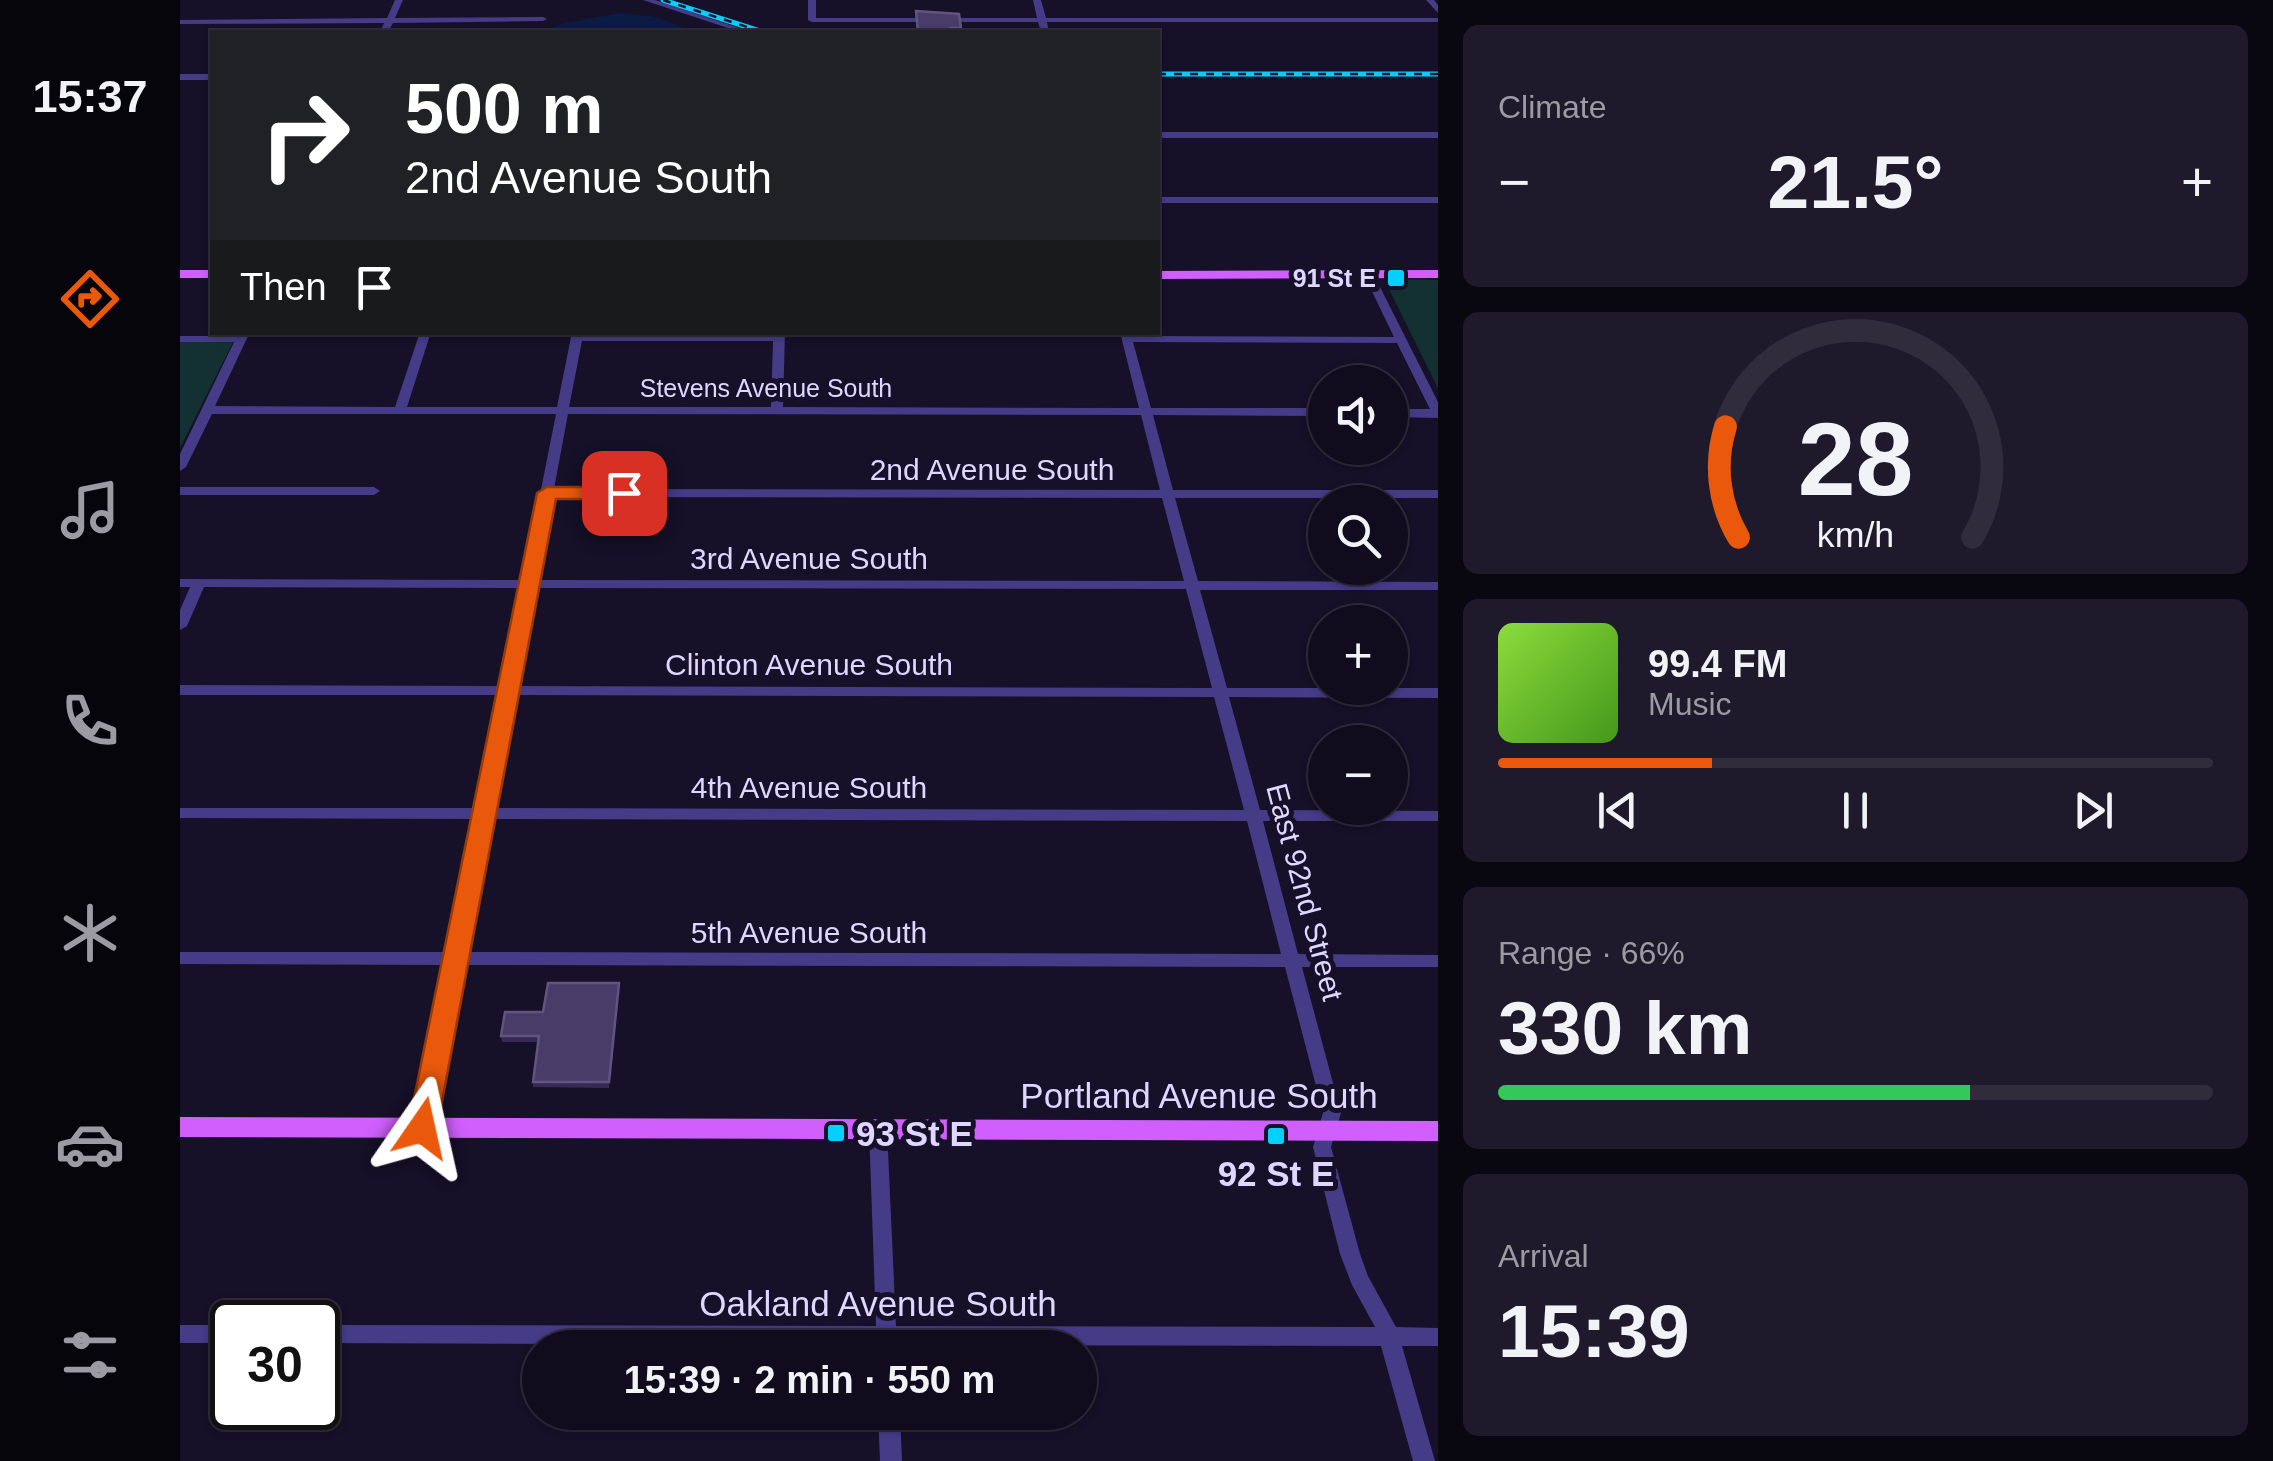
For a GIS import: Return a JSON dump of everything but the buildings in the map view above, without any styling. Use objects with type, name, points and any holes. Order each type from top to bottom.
[{"type":"main road","points":[[180,274],[210,274]]},
{"type":"main road","points":[[1160,275],[1438,274]]},
{"type":"main road","name":"Portland Avenue South","points":[[180,1127],[1438,1130]]},
{"type":"street","points":[[385,30],[400,0]]},
{"type":"street","points":[[647,0],[741,30]]},
{"type":"street","points":[[812,0],[812,20],[1438,20]]},
{"type":"street","points":[[1037,0],[1045,30]]},
{"type":"street","points":[[1430,0],[1438,11]]},
{"type":"street","points":[[180,22],[543,19]]},
{"type":"street","points":[[180,91],[185,77]]},
{"type":"street","points":[[1160,134],[1438,135]]},
{"type":"street","points":[[1160,200],[1438,200]]},
{"type":"street","points":[[1369,275],[1438,413],[1408,412]]},
{"type":"street","points":[[400,410],[425,335]]},
{"type":"street","points":[[180,339],[243,336],[180,467]]},
{"type":"street","points":[[422,1128],[577,336],[778,336],[776,410]]},
{"type":"street","points":[[1126,336],[1401,340]]},
{"type":"street","name":"East 92nd Street","points":[[1126,336],[1332,1112],[1322,1148],[1350,1254],[1389,1337],[1424,1461]]},
{"type":"street","name":"Stevens Avenue South","points":[[207,410],[1308,412]]},
{"type":"street","points":[[180,491],[374,491]]},
{"type":"street","name":"2nd Avenue South","points":[[547,493],[1438,494]]},
{"type":"street","name":"3rd Avenue South","points":[[180,583],[1438,586]]},
{"type":"street","points":[[180,626],[199,583]]},
{"type":"street","name":"Clinton Avenue South","points":[[180,690],[1438,693]]},
{"type":"street","name":"4th Avenue South","points":[[180,813],[1438,816]]},
{"type":"street","name":"5th Avenue South","points":[[180,958],[1438,960]]},
{"type":"street","points":[[878,1129],[886,1330]]},
{"type":"street","points":[[180,1334],[210,1334]]},
{"type":"street","name":"Oakland Avenue South","points":[[340,1334],[522,1337]]},
{"type":"street","name":"Oakland Avenue South","points":[[1097,1340],[1438,1337]]},
{"type":"street","points":[[890,1430],[891,1461]]},
{"type":"green space","points":[[1384,279],[1438,280],[1438,388]]},
{"type":"green space","points":[[180,342],[233,342],[180,448]]},
{"type":"water","points":[[621,13],[656,17],[690,30],[546,30]]},
{"type":"railway","points":[[663,0],[757,30]]},
{"type":"railway","points":[[1160,74],[1438,74]]},
{"type":"place","name":"91 St E","points":[[1396,278]]},
{"type":"place","name":"93 St E","points":[[836,1133]]},
{"type":"place","name":"92 St E","points":[[1276,1136]]},
{"type":"route","points":[[422,1128],[547,493],[624,493]]}]
